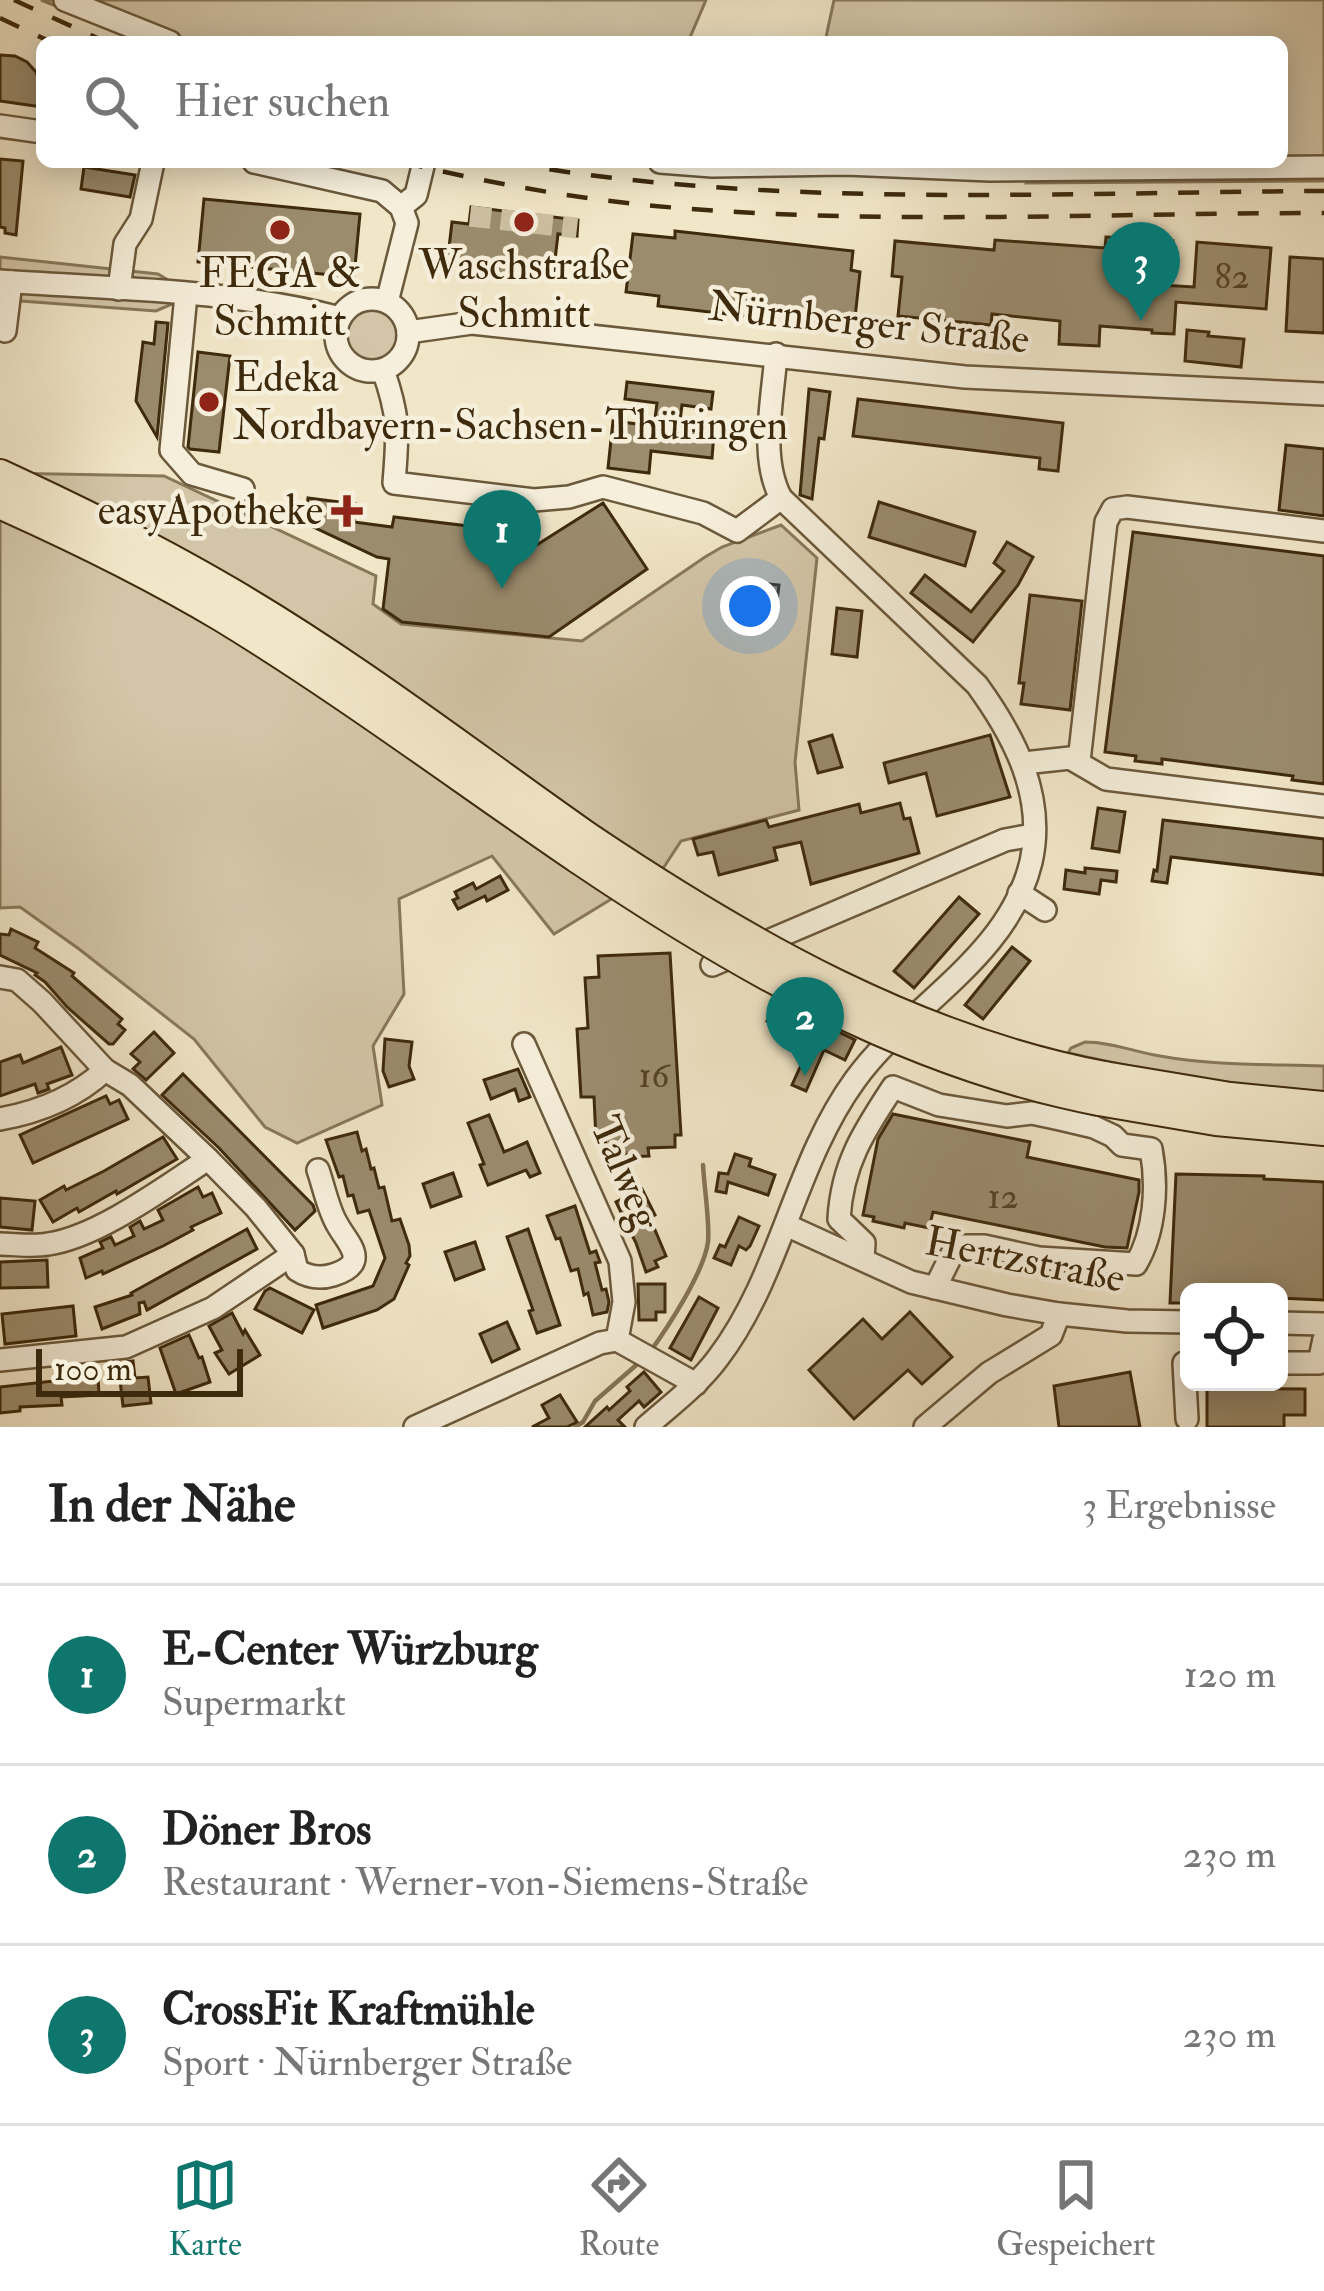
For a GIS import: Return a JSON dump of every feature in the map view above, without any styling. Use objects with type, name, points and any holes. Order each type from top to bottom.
[{"type":"highway","points":[[0,457],[46,496]]},
{"type":"highway","points":[[0,476],[232,594],[366,681],[586,850],[742,962],[842,1014],[947,1059],[1050,1091],[1101,1089],[1324,1106]]},
{"type":"highway","points":[[0,503],[100,549],[221,616],[586,850]]},
{"type":"highway","points":[[1101,1089],[1216,1120],[1324,1130]]},
{"type":"street","points":[[65,0],[155,36]]},
{"type":"street","points":[[0,126],[36,130]]},
{"type":"street","points":[[1288,167],[1324,167]]},
{"type":"street","points":[[119,289],[125,244],[142,219],[152,168]]},
{"type":"street","points":[[280,168],[382,191],[400,207],[406,223],[387,302]]},
{"type":"street","points":[[400,207],[416,195],[423,168]]},
{"type":"street","points":[[942,168],[1213,168]]},
{"type":"street","points":[[5,331],[6,281],[298,306],[340,317]]},
{"type":"street","points":[[185,295],[171,450],[192,474],[243,489]]},
{"type":"street","points":[[355,302],[387,302],[404,317],[406,349],[383,370],[358,369],[340,353],[336,342],[340,317],[355,302]]},
{"type":"street","name":"Nürnberger Straße","points":[[408,332],[472,322],[965,377],[1324,394]]},
{"type":"street","points":[[646,1427],[696,1384],[721,1354],[757,1290],[827,1126],[855,1079],[987,944],[1019,893],[1031,862],[1033,804],[1024,764],[1003,721],[977,685],[781,498],[775,486],[768,429],[776,354]]},
{"type":"street","points":[[383,370],[399,425],[394,483],[534,500],[604,488],[704,513],[736,531],[761,524],[781,498]]},
{"type":"street","points":[[1078,760],[1106,522],[1113,509],[1324,531]]},
{"type":"street","points":[[1024,764],[1070,758],[1106,779],[1324,806]]},
{"type":"street","points":[[712,965],[1005,840],[1033,835]]},
{"type":"street","points":[[1019,893],[1046,910]]},
{"type":"street","points":[[0,977],[16,980],[42,1002],[105,1070],[130,1085],[208,1159],[293,1254],[297,1270],[306,1276],[331,1276],[346,1269],[354,1258],[353,1247],[335,1223],[318,1170]]},
{"type":"street","name":"Talweg","points":[[524,1044],[620,1261],[624,1302],[616,1340]]},
{"type":"street","points":[[0,1119],[49,1106],[105,1070]]},
{"type":"street","points":[[862,1258],[864,1243],[839,1219],[840,1196],[850,1156],[892,1087],[939,1105],[1007,1116],[1032,1113],[1094,1127],[1122,1144],[1151,1149],[1155,1171],[1148,1244],[1136,1264],[1039,1258],[984,1246],[956,1246],[935,1288]]},
{"type":"street","points":[[0,1244],[49,1244],[87,1231],[208,1159]]},
{"type":"street","name":"Hertzstraße","points":[[786,1225],[911,1282],[935,1288],[1059,1314],[1180,1322]]},
{"type":"street","points":[[327,1251],[343,1233]]},
{"type":"street","points":[[0,1360],[126,1347],[213,1308],[293,1254]]},
{"type":"street","points":[[925,1427],[989,1373],[1052,1336],[1059,1314]]},
{"type":"street","points":[[1288,1323],[1324,1324]]},
{"type":"street","points":[[1288,1363],[1319,1363],[1324,1339]]},
{"type":"street","points":[[415,1427],[600,1343],[616,1340],[696,1384]]},
{"type":"street","points":[[1186,1391],[1187,1419]]},
{"type":"shaded area","points":[[41,0],[706,0],[691,36],[131,36]]},
{"type":"shaded area","points":[[834,0],[1324,0],[1324,181],[1026,183],[1027,168],[1288,168],[1288,36],[826,36]]},
{"type":"shaded area","points":[[0,257],[158,274],[193,295],[156,311],[0,303]]},
{"type":"shaded area","points":[[372,310],[390,318],[398,336],[390,354],[372,362],[354,354],[346,336],[354,318]]},
{"type":"shaded area","points":[[0,473],[164,476],[376,576],[373,604],[401,624],[582,641],[722,547],[781,525],[817,558],[795,762],[799,810],[681,841],[664,867],[554,934],[492,856],[399,899],[404,994],[373,1046],[382,1105],[297,1143],[265,1127],[194,1039],[20,907],[0,908]]},
{"type":"shaded area","points":[[1085,1042],[1201,1062],[1324,1066],[1324,1092],[1199,1081],[1068,1053]]},
{"type":"building","points":[[0,55],[27,62],[36,72],[36,106],[0,101]]},
{"type":"building","points":[[0,159],[23,161],[16,235],[0,227]]},
{"type":"building","points":[[84,168],[135,175],[130,197],[81,189]]},
{"type":"building","name":"FEGA & Schmitt","points":[[204,199],[360,214],[354,277],[198,262]]},
{"type":"building","points":[[471,207],[578,220],[577,236],[558,234],[553,277],[523,273],[522,278],[447,265],[452,222],[469,224]]},
{"type":"building","points":[[675,231],[853,251],[851,270],[860,272],[855,318],[847,318],[846,327],[792,321],[793,311],[764,308],[762,318],[658,306],[659,296],[626,292],[633,234],[675,238]]},
{"type":"building","points":[[1106,237],[1173,241],[1172,265],[1127,262],[1126,283],[1194,287],[1197,242],[1271,248],[1266,309],[1176,302],[1174,334],[1100,326],[1099,346],[1059,344],[1060,321],[992,314],[991,325],[898,316],[902,277],[892,276],[895,241],[994,250],[995,240],[1105,248]]},
{"type":"building","points":[[1290,257],[1324,259],[1324,333],[1286,331]]},
{"type":"building","points":[[156,322],[168,323],[157,437],[136,401],[143,342],[154,344]]},
{"type":"building","points":[[1187,330],[1244,339],[1241,367],[1185,361]]},
{"type":"building","name":"Edeka Nordbayern-Sachsen-Thüringen","points":[[198,352],[230,356],[219,452],[188,447]]},
{"type":"building","points":[[627,382],[713,392],[711,409],[682,405],[679,429],[714,433],[712,458],[651,451],[649,473],[608,468],[613,421],[654,426],[657,403],[625,399]]},
{"type":"building","points":[[809,389],[830,392],[812,499],[800,495]]},
{"type":"building","points":[[858,399],[1063,423],[1058,471],[1039,469],[1040,458],[853,436]]},
{"type":"building","points":[[1286,445],[1324,449],[1324,516],[1279,510]]},
{"type":"building","points":[[308,498],[356,504],[354,522],[392,527],[394,517],[509,531],[506,551],[524,553],[603,503],[647,569],[549,637],[402,622],[383,609],[389,559],[305,523]]},
{"type":"building","points":[[879,502],[975,532],[965,566],[869,537]]},
{"type":"building","points":[[1133,532],[1324,556],[1324,784],[1162,759],[1162,764],[1135,761],[1136,756],[1105,752]]},
{"type":"building","points":[[1007,542],[1033,557],[1018,585],[973,642],[911,593],[925,575],[971,612],[1004,571],[994,563]]},
{"type":"building","points":[[740,581],[779,585],[776,609],[737,605]]},
{"type":"building","points":[[1030,595],[1082,601],[1070,710],[1021,704],[1024,683],[1019,683]]},
{"type":"building","points":[[837,608],[862,611],[857,657],[832,654]]},
{"type":"building","points":[[832,735],[842,767],[818,773],[809,742]]},
{"type":"building","points":[[990,735],[1010,797],[937,816],[926,773],[889,783],[884,763]]},
{"type":"building","points":[[900,803],[904,819],[910,818],[919,853],[811,884],[801,842],[774,848],[777,860],[719,875],[713,852],[698,855],[693,839],[766,820],[769,827],[859,804],[861,813]]},
{"type":"building","points":[[1098,808],[1125,812],[1119,852],[1092,848]]},
{"type":"building","points":[[1163,820],[1324,839],[1324,875],[1171,857],[1167,883],[1152,881]]},
{"type":"building","points":[[1085,868],[1117,871],[1116,882],[1101,880],[1099,894],[1064,889],[1066,870],[1085,873]]},
{"type":"building","points":[[500,876],[508,890],[458,909],[455,892],[473,883],[476,889]]},
{"type":"building","points":[[959,897],[979,914],[914,988],[894,971]]},
{"type":"building","points":[[11,929],[38,942],[35,948],[74,973],[122,1019],[118,1024],[125,1030],[113,1044],[67,1007],[37,973],[0,955],[0,934],[9,935]]},
{"type":"building","points":[[1012,947],[1030,961],[983,1019],[965,1005]]},
{"type":"building","points":[[670,953],[681,1135],[675,1135],[675,1147],[648,1148],[649,1156],[606,1153],[605,1138],[596,1139],[594,1097],[581,1097],[577,1029],[588,1028],[585,978],[599,977],[598,956]]},
{"type":"building","points":[[777,1002],[855,1040],[845,1060],[824,1050],[806,1091],[792,1085],[811,1043],[767,1021]]},
{"type":"building","points":[[154,1032],[174,1053],[146,1080],[133,1069],[140,1062],[131,1054]]},
{"type":"building","points":[[385,1039],[412,1042],[409,1066],[414,1079],[389,1087],[383,1071]]},
{"type":"building","points":[[61,1047],[72,1075],[47,1084],[49,1089],[38,1093],[35,1084],[0,1096],[0,1062],[20,1055],[23,1063]]},
{"type":"building","points":[[518,1069],[530,1097],[519,1101],[515,1089],[491,1099],[484,1080]]},
{"type":"building","points":[[183,1074],[313,1205],[315,1211],[295,1230],[162,1095]]},
{"type":"building","points":[[106,1096],[110,1104],[119,1100],[128,1119],[33,1163],[20,1135]]},
{"type":"building","points":[[893,1114],[1030,1142],[1027,1157],[1139,1180],[1127,1248],[933,1212],[929,1228],[873,1221],[874,1217],[863,1215],[878,1139]]},
{"type":"building","points":[[489,1115],[504,1152],[527,1142],[540,1173],[530,1177],[526,1170],[488,1185],[468,1123]]},
{"type":"building","points":[[357,1132],[379,1188],[384,1187],[392,1221],[400,1219],[409,1245],[409,1265],[394,1299],[377,1310],[323,1328],[316,1305],[373,1286],[385,1258],[369,1210],[358,1213],[326,1140]]},
{"type":"building","points":[[163,1137],[177,1159],[117,1194],[53,1222],[40,1200]]},
{"type":"building","points":[[735,1154],[751,1159],[749,1166],[775,1175],[768,1195],[728,1182],[726,1193],[716,1191],[719,1173],[728,1174]]},
{"type":"building","points":[[453,1173],[461,1196],[431,1207],[423,1184]]},
{"type":"building","points":[[1176,1174],[1324,1182],[1324,1300],[1288,1298],[1288,1283],[1180,1283],[1180,1303],[1170,1303]]},
{"type":"building","points":[[198,1187],[203,1197],[212,1193],[221,1213],[163,1246],[86,1278],[80,1258],[103,1248],[100,1242],[111,1237],[115,1245],[134,1236],[130,1227],[140,1221],[144,1229],[163,1220],[158,1210]]},
{"type":"building","points":[[642,1189],[666,1256],[646,1272],[616,1202]]},
{"type":"building","points":[[0,1198],[35,1201],[32,1230],[0,1227]]},
{"type":"building","points":[[575,1206],[590,1253],[596,1251],[600,1262],[595,1263],[602,1290],[606,1289],[607,1312],[593,1315],[578,1269],[571,1271],[547,1216]]},
{"type":"building","points":[[739,1217],[759,1226],[746,1250],[739,1246],[731,1265],[714,1258],[720,1245],[725,1247]]},
{"type":"building","points":[[247,1229],[257,1249],[147,1310],[144,1302],[139,1303],[140,1314],[102,1329],[95,1307],[132,1295]]},
{"type":"building","points":[[528,1229],[560,1325],[537,1333],[507,1237]]},
{"type":"building","points":[[475,1242],[484,1269],[455,1280],[445,1252]]},
{"type":"building","points":[[47,1260],[48,1287],[0,1288],[0,1262]]},
{"type":"building","points":[[638,1284],[665,1284],[665,1312],[656,1312],[656,1320],[639,1320]]},
{"type":"building","points":[[270,1288],[314,1310],[302,1333],[255,1309]]},
{"type":"building","points":[[699,1297],[718,1308],[691,1360],[670,1348]]},
{"type":"building","points":[[73,1306],[76,1336],[5,1344],[2,1314]]},
{"type":"building","points":[[910,1312],[952,1357],[922,1384],[908,1370],[854,1419],[809,1370],[863,1319],[882,1339]]},
{"type":"building","points":[[232,1313],[260,1355],[229,1374],[215,1353],[222,1350],[209,1326]]},
{"type":"building","points":[[507,1322],[519,1349],[492,1362],[480,1334]]},
{"type":"building","points":[[189,1335],[210,1382],[176,1394],[160,1348]]},
{"type":"building","points":[[133,1361],[135,1378],[148,1377],[151,1403],[123,1406],[118,1363]]},
{"type":"building","points":[[77,1370],[77,1377],[98,1376],[99,1395],[61,1397],[62,1405],[0,1413],[0,1387],[63,1380],[62,1371]]},
{"type":"building","points":[[644,1372],[661,1392],[644,1407],[639,1401],[618,1420],[625,1427],[585,1427],[630,1391],[627,1387]]},
{"type":"building","points":[[1130,1372],[1140,1427],[1059,1427],[1054,1386]]},
{"type":"building","points":[[1305,1389],[1305,1415],[1284,1415],[1284,1427],[1207,1427],[1207,1391]]},
{"type":"building","points":[[560,1395],[577,1422],[567,1427],[532,1427],[549,1418],[542,1405]]},
{"type":"waterway","points":[[650,1352],[684,1299],[705,1254],[708,1225],[703,1165]]},
{"type":"waterway","points":[[575,1427],[595,1401],[642,1360]]},
{"type":"tunnel","points":[[470,216],[577,228]]},
{"type":"railway","points":[[14,0],[93,36]]},
{"type":"railway","points":[[0,18],[38,36]]},
{"type":"railway","points":[[429,168],[559,194],[738,212],[906,217],[1324,213]]},
{"type":"railway","points":[[544,168],[644,181],[801,192],[1324,191]]},
{"type":"place","name":"Waschstraße Schmitt","points":[[524,222]]},
{"type":"place","name":"FEGA & Schmitt","points":[[280,230]]},
{"type":"place","name":"CrossFit Kraftmühle","points":[[1141,321]]},
{"type":"place","name":"Edeka Nordbayern-Sachsen-Thüringen","points":[[209,402]]},
{"type":"place","name":"easyApotheke","points":[[347,511]]},
{"type":"place","name":"E-Center Würzburg","points":[[502,589]]},
{"type":"place","name":"Döner Bros","points":[[805,1076]]}]
